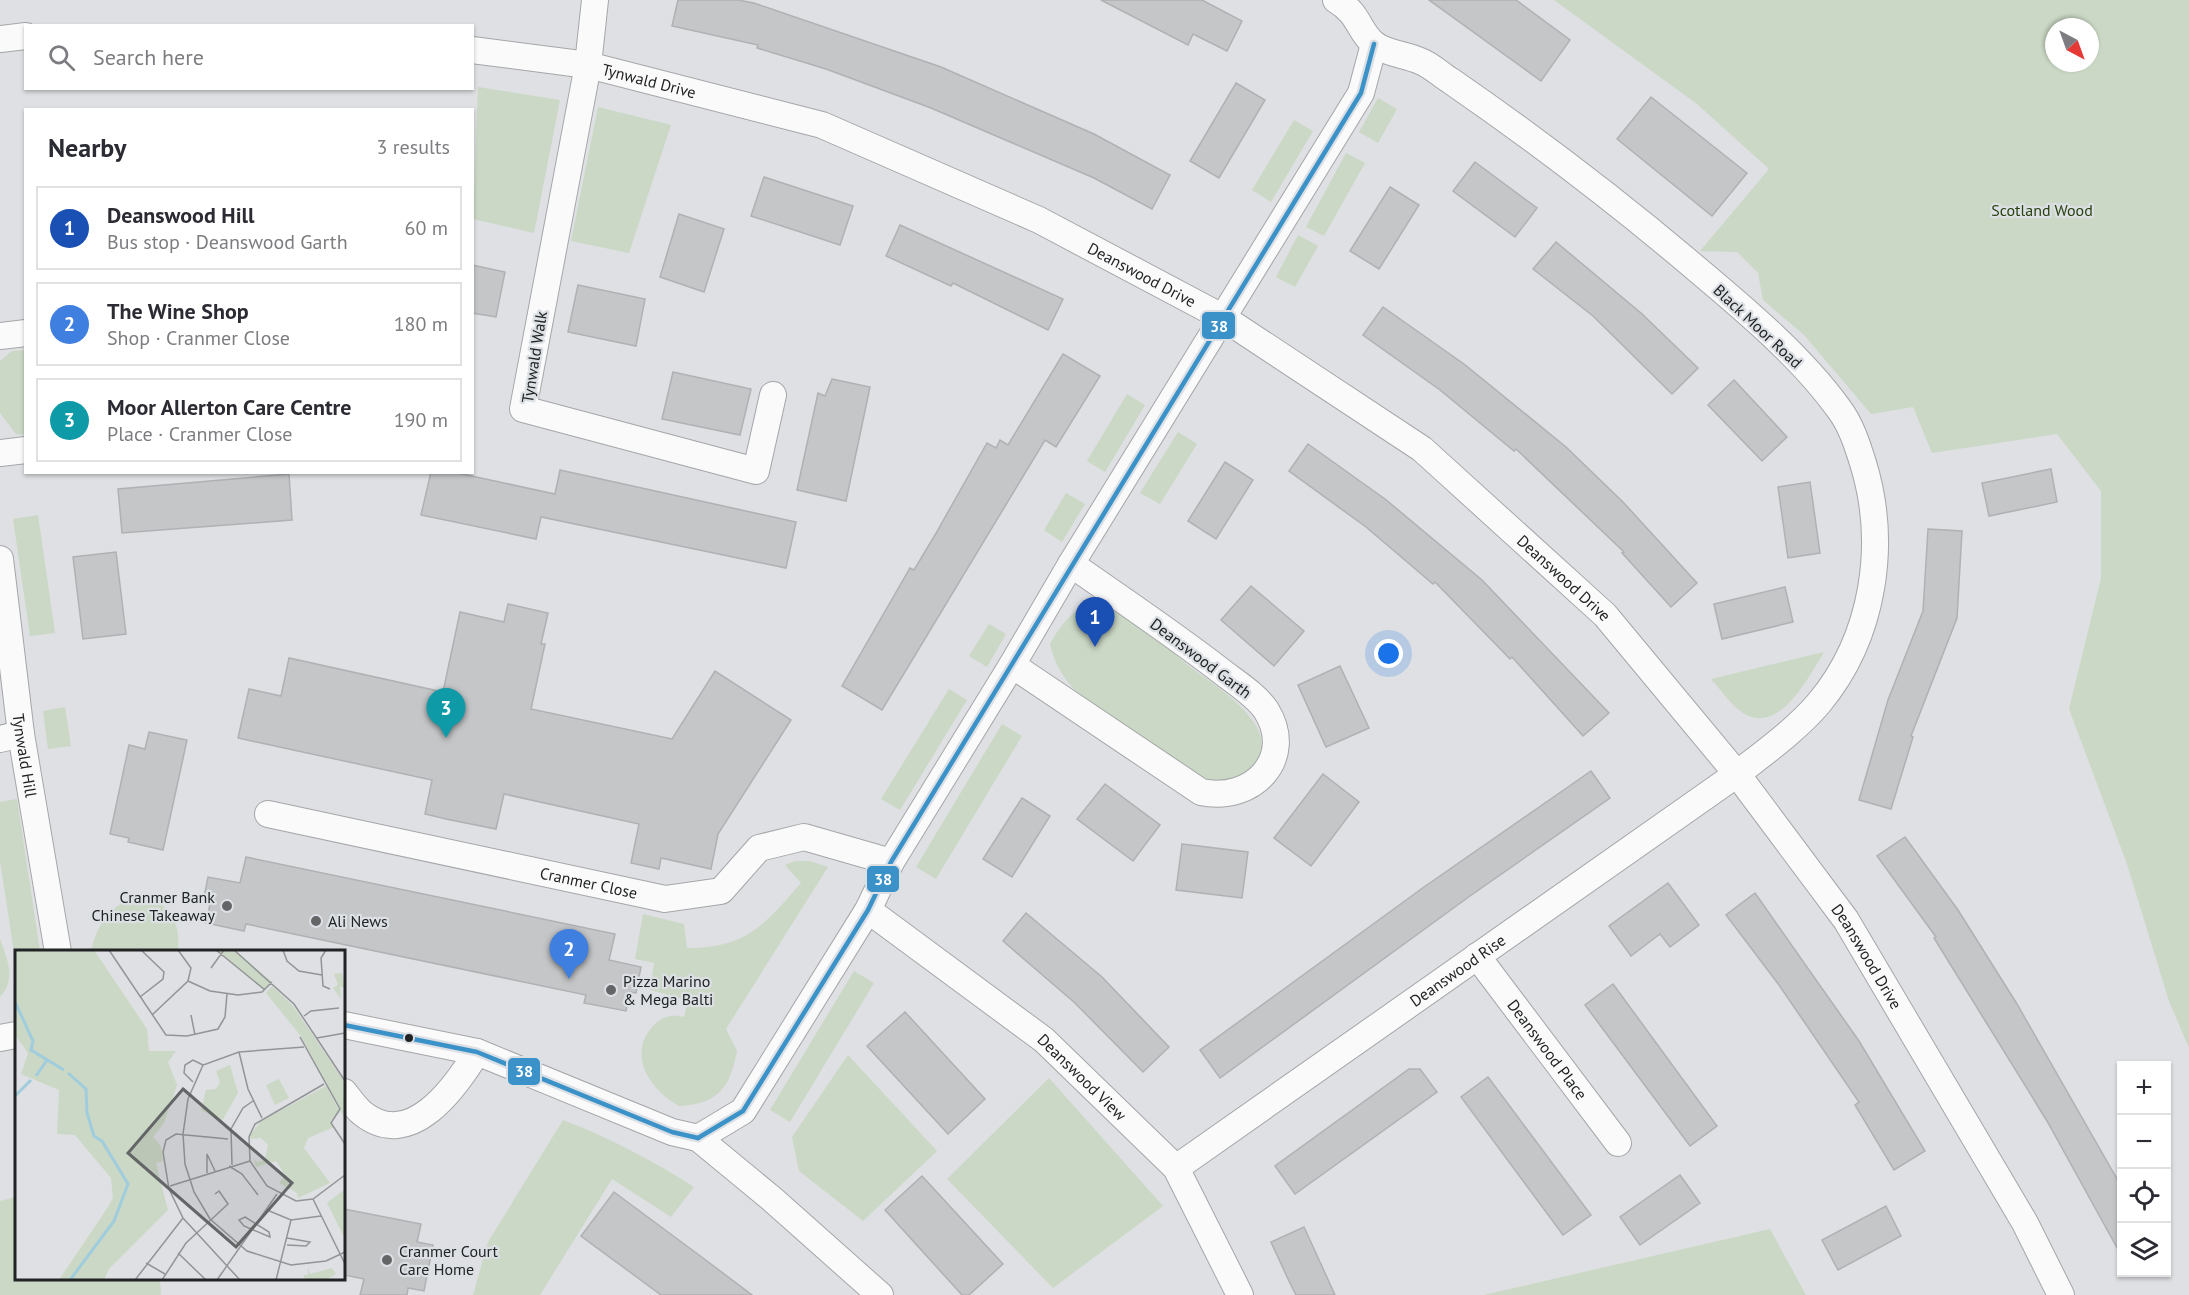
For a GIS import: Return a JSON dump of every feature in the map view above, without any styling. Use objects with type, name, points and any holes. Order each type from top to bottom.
[{"type":"street","points":[[588,64],[595,0]]},
{"type":"street","points":[[698,1138],[743,1111],[868,910],[891,862],[1071,564],[1361,93],[1374,44],[1350,8],[1336,0]]},
{"type":"street","points":[[0,39],[24,36]]},
{"type":"street","name":"Black Moor Road","points":[[1374,44],[1423,62],[1507,120],[1650,230],[1721,290],[1797,362],[1840,411],[1855,438],[1866,473],[1876,535],[1874,569],[1862,627],[1842,668],[1819,703],[1790,732],[1737,774]]},
{"type":"street","name":"Tynwald Drive","points":[[474,50],[588,64],[822,125]]},
{"type":"street","name":"Tynwald Walk","points":[[588,64],[523,409],[756,471],[773,395]]},
{"type":"street","name":"Deanswood Drive","points":[[822,125],[1040,220],[1222,317],[1422,449],[1605,615],[1737,774],[1846,920],[2025,1223],[2061,1295]]},
{"type":"street","points":[[0,336],[24,333]]},
{"type":"street","points":[[0,453],[24,450]]},
{"type":"street","name":"Tynwald Hill","points":[[0,559],[10,736],[58,950]]},
{"type":"street","name":"Deanswood Garth","points":[[1012,665],[1201,792],[1218,796],[1236,793],[1251,786],[1264,773],[1272,758],[1275,741],[1273,723],[1265,708],[1188,646],[1071,564]]},
{"type":"street","name":"Deanswood Rise","points":[[1176,1168],[1737,774]]},
{"type":"street","name":"Cranmer Close","points":[[268,814],[665,899],[721,891],[759,848],[804,837],[891,862]]},
{"type":"street","name":"Deanswood View","points":[[868,910],[1044,1040],[1176,1168],[1240,1295]]},
{"type":"street","name":"Deanswood Place","points":[[1477,956],[1618,1143]]},
{"type":"street","points":[[345,1025],[477,1052],[672,1132],[698,1138],[772,1198],[880,1295]]},
{"type":"street","points":[[0,1038],[15,1035]]},
{"type":"street","points":[[345,1093],[362,1113],[384,1125],[406,1124],[428,1112],[446,1097],[477,1052]]},
{"type":"green space","name":"Scotland Wood","points":[[1554,0],[2189,0],[2189,1048],[2169,1001],[2127,864],[2069,709],[2101,578],[2101,491],[2057,434],[1932,453],[1913,407],[1871,414],[1804,335],[1763,300],[1758,273],[1737,252],[1700,251],[1769,169],[1697,104]]},
{"type":"green space","points":[[478,87],[560,100],[534,233],[474,219]]},
{"type":"green space","points":[[1378,98],[1397,109],[1378,143],[1359,132]]},
{"type":"green space","points":[[598,107],[671,125],[629,253],[571,241]]},
{"type":"green space","points":[[1294,120],[1313,131],[1271,202],[1252,190]]},
{"type":"green space","points":[[1346,153],[1365,163],[1324,236],[1306,227]]},
{"type":"green space","points":[[1298,235],[1318,246],[1295,287],[1276,277]]},
{"type":"green space","points":[[24,350],[24,435],[16,434],[0,413],[0,361],[12,351]]},
{"type":"green space","points":[[1127,394],[1145,405],[1105,472],[1087,461]]},
{"type":"green space","points":[[1178,432],[1197,444],[1160,504],[1140,493]]},
{"type":"green space","points":[[1066,493],[1085,504],[1062,542],[1044,530]]},
{"type":"green space","points":[[38,515],[55,633],[30,636],[13,519]]},
{"type":"green space","points":[[1086,603],[1101,605],[1129,618],[1244,710],[1255,724],[1261,737],[1261,751],[1252,768],[1238,778],[1227,782],[1200,777],[1169,759],[1073,688],[1058,668],[1050,644],[1065,621]]},
{"type":"green space","points":[[989,624],[1006,634],[987,667],[969,656]]},
{"type":"green space","points":[[1824,652],[1792,700],[1769,717],[1756,718],[1743,713],[1730,702],[1711,679]]},
{"type":"green space","points":[[949,689],[967,700],[900,810],[881,799]]},
{"type":"green space","points":[[65,707],[71,746],[48,749],[43,711]]},
{"type":"green space","points":[[1002,724],[1022,736],[936,879],[916,867]]},
{"type":"green space","points":[[17,799],[40,950],[15,950],[15,959],[0,861],[0,802]]},
{"type":"green space","points":[[795,861],[810,861],[828,867],[726,1029],[737,1051],[726,1084],[720,1092],[704,1102],[679,1106],[659,1091],[652,1082],[642,1061],[642,1049],[645,1038],[659,1020],[671,1016],[684,1017],[688,1000],[650,990],[654,963],[635,959],[643,914],[684,924],[687,948],[708,947],[740,939],[776,911],[801,883],[785,865]]},
{"type":"green space","points":[[137,897],[148,899],[165,907],[175,922],[178,950],[91,950],[106,917],[112,910]]},
{"type":"green space","points":[[0,939],[8,961],[9,976],[5,990],[0,997]]},
{"type":"green space","points":[[854,971],[874,983],[790,1122],[770,1110]]},
{"type":"green space","points":[[848,1055],[937,1151],[863,1221],[799,1171],[792,1137]]},
{"type":"green space","points":[[1049,1078],[1163,1206],[1053,1288],[947,1179]]},
{"type":"green space","points":[[563,1120],[630,1150],[694,1187],[671,1217],[612,1179],[540,1295],[473,1295],[488,1242]]},
{"type":"green space","points":[[15,1197],[15,1280],[160,1280],[161,1295],[0,1295],[0,1201]]},
{"type":"green space","points":[[1770,1229],[1806,1295],[1484,1295]]},
{"type":"building","points":[[678,0],[738,0],[754,3],[941,67],[1094,134],[1170,175],[1152,209],[1094,178],[931,108],[826,69],[757,48],[758,45],[672,26]]},
{"type":"building","points":[[1101,0],[1202,0],[1242,21],[1227,51],[1193,34],[1188,45]]},
{"type":"building","points":[[1429,0],[1516,0],[1570,40],[1541,81]]},
{"type":"building","points":[[1236,83],[1265,100],[1219,178],[1190,161]]},
{"type":"building","points":[[1651,97],[1747,173],[1712,216],[1617,139]]},
{"type":"building","points":[[1475,162],[1537,208],[1515,237],[1453,191]]},
{"type":"building","points":[[764,177],[853,206],[840,245],[751,216]]},
{"type":"building","points":[[1390,187],[1419,205],[1379,269],[1350,251]]},
{"type":"building","points":[[679,214],[724,229],[704,292],[660,277]]},
{"type":"building","points":[[900,225],[1063,299],[1048,330],[953,283],[951,286],[886,256]]},
{"type":"building","points":[[1556,242],[1641,313],[1698,368],[1672,394],[1593,316],[1533,269]]},
{"type":"building","points":[[474,265],[505,272],[496,317],[474,313]]},
{"type":"building","points":[[578,285],[645,299],[636,346],[568,332]]},
{"type":"building","points":[[1383,307],[1464,364],[1566,447],[1623,502],[1697,583],[1671,607],[1622,553],[1624,552],[1516,449],[1514,451],[1440,390],[1363,335]]},
{"type":"building","points":[[1063,354],[1100,376],[1056,447],[1045,440],[882,710],[842,686],[910,568],[914,570],[935,535],[987,443],[996,448],[1000,440],[1008,445]]},
{"type":"building","points":[[673,372],[751,389],[740,435],[662,419]]},
{"type":"building","points":[[832,379],[870,387],[846,501],[797,490],[818,393],[825,396]]},
{"type":"building","points":[[1734,380],[1787,437],[1762,461],[1708,405]]},
{"type":"building","points":[[1308,444],[1385,499],[1482,580],[1609,713],[1583,736],[1512,657],[1510,659],[1435,582],[1433,584],[1366,527],[1289,471]]},
{"type":"building","points":[[1225,462],[1253,480],[1216,539],[1188,521]]},
{"type":"building","points":[[2051,469],[2057,502],[1989,516],[1982,483]]},
{"type":"building","points":[[560,470],[796,522],[786,568],[541,517],[536,539],[421,515],[431,474],[462,474],[555,494]]},
{"type":"building","points":[[289,474],[292,520],[122,533],[118,489]]},
{"type":"building","points":[[1810,482],[1820,553],[1788,558],[1778,487]]},
{"type":"building","points":[[1928,529],[1962,531],[1957,618],[1911,736],[1913,737],[1891,809],[1859,800],[1888,700],[1923,611]]},
{"type":"building","points":[[116,552],[126,634],[83,639],[73,557]]},
{"type":"building","points":[[1251,586],[1304,631],[1274,666],[1221,620]]},
{"type":"building","points":[[1785,587],[1793,622],[1722,639],[1714,604]]},
{"type":"building","points":[[508,604],[548,613],[541,644],[545,644],[531,709],[672,739],[715,671],[791,720],[718,834],[711,869],[661,858],[659,869],[631,863],[639,824],[504,794],[496,829],[446,819],[425,814],[432,780],[238,738],[249,689],[281,696],[289,658],[443,692],[460,612],[504,622]]},
{"type":"building","points":[[1340,666],[1369,728],[1326,747],[1298,685]]},
{"type":"building","points":[[149,732],[187,740],[163,850],[128,842],[129,838],[110,834],[129,745],[145,749]]},
{"type":"building","points":[[1591,771],[1610,798],[1470,896],[1220,1078],[1200,1050],[1424,887]]},
{"type":"building","points":[[1323,774],[1359,802],[1311,866],[1274,838]]},
{"type":"building","points":[[1105,784],[1160,825],[1133,861],[1077,819]]},
{"type":"building","points":[[1022,798],[1050,816],[1012,877],[983,859]]},
{"type":"building","points":[[1905,837],[1958,910],[2017,1004],[2117,1179],[2117,1248],[2047,1121],[1934,938],[1936,937],[1877,856]]},
{"type":"building","points":[[1182,844],[1248,852],[1242,898],[1176,890]]},
{"type":"building","points":[[246,857],[615,934],[609,960],[641,967],[636,993],[630,992],[626,1011],[584,1003],[586,995],[246,924],[244,931],[206,923],[210,904],[203,902],[208,877],[240,883]]},
{"type":"building","points":[[1668,883],[1699,925],[1670,947],[1660,934],[1631,956],[1609,926]]},
{"type":"building","points":[[1755,893],[1859,1041],[1925,1151],[1894,1170],[1855,1105],[1859,1102],[1779,985],[1726,915]]},
{"type":"building","points":[[1026,913],[1102,977],[1169,1047],[1143,1072],[1075,1003],[1003,941]]},
{"type":"building","points":[[1613,984],[1717,1126],[1690,1146],[1585,1005]]},
{"type":"building","points":[[905,1012],[985,1099],[948,1134],[867,1046]]},
{"type":"building","points":[[1409,1069],[1420,1069],[1437,1092],[1295,1194],[1275,1166]]},
{"type":"building","points":[[1488,1077],[1591,1215],[1563,1235],[1461,1097]]},
{"type":"building","points":[[1680,1175],[1700,1203],[1640,1245],[1620,1217]]},
{"type":"building","points":[[922,1176],[1003,1264],[969,1295],[962,1295],[885,1210]]},
{"type":"building","points":[[614,1192],[752,1295],[661,1295],[581,1236]]},
{"type":"building","points":[[1886,1206],[1901,1236],[1838,1270],[1822,1240]]},
{"type":"building","name":"Cranmer Court Care Home","points":[[345,1209],[421,1224],[417,1242],[433,1245],[424,1291],[408,1288],[407,1295],[360,1295],[364,1279],[345,1275]]},
{"type":"building","points":[[1304,1227],[1335,1295],[1296,1295],[1271,1242]]},
{"type":"transit line","name":"38","points":[[698,1138],[743,1111],[868,910],[891,862],[1361,93],[1374,44]]},
{"type":"transit line","name":"38","points":[[345,1025],[477,1052],[672,1132],[698,1138]]},
{"type":"place","name":"Deanswood Hill","points":[[1095,647]]},
{"type":"place","name":"Moor Allerton Care Centre","points":[[446,738]]},
{"type":"place","name":"Cranmer Bank Chinese Takeaway","points":[[227,906]]},
{"type":"place","name":"Ali News","points":[[316,921]]},
{"type":"place","name":"The Wine Shop","points":[[569,979]]},
{"type":"place","name":"Pizza Marino & Mega Balti","points":[[611,990]]},
{"type":"place","name":"Cranmer Court Care Home","points":[[387,1260]]}]
